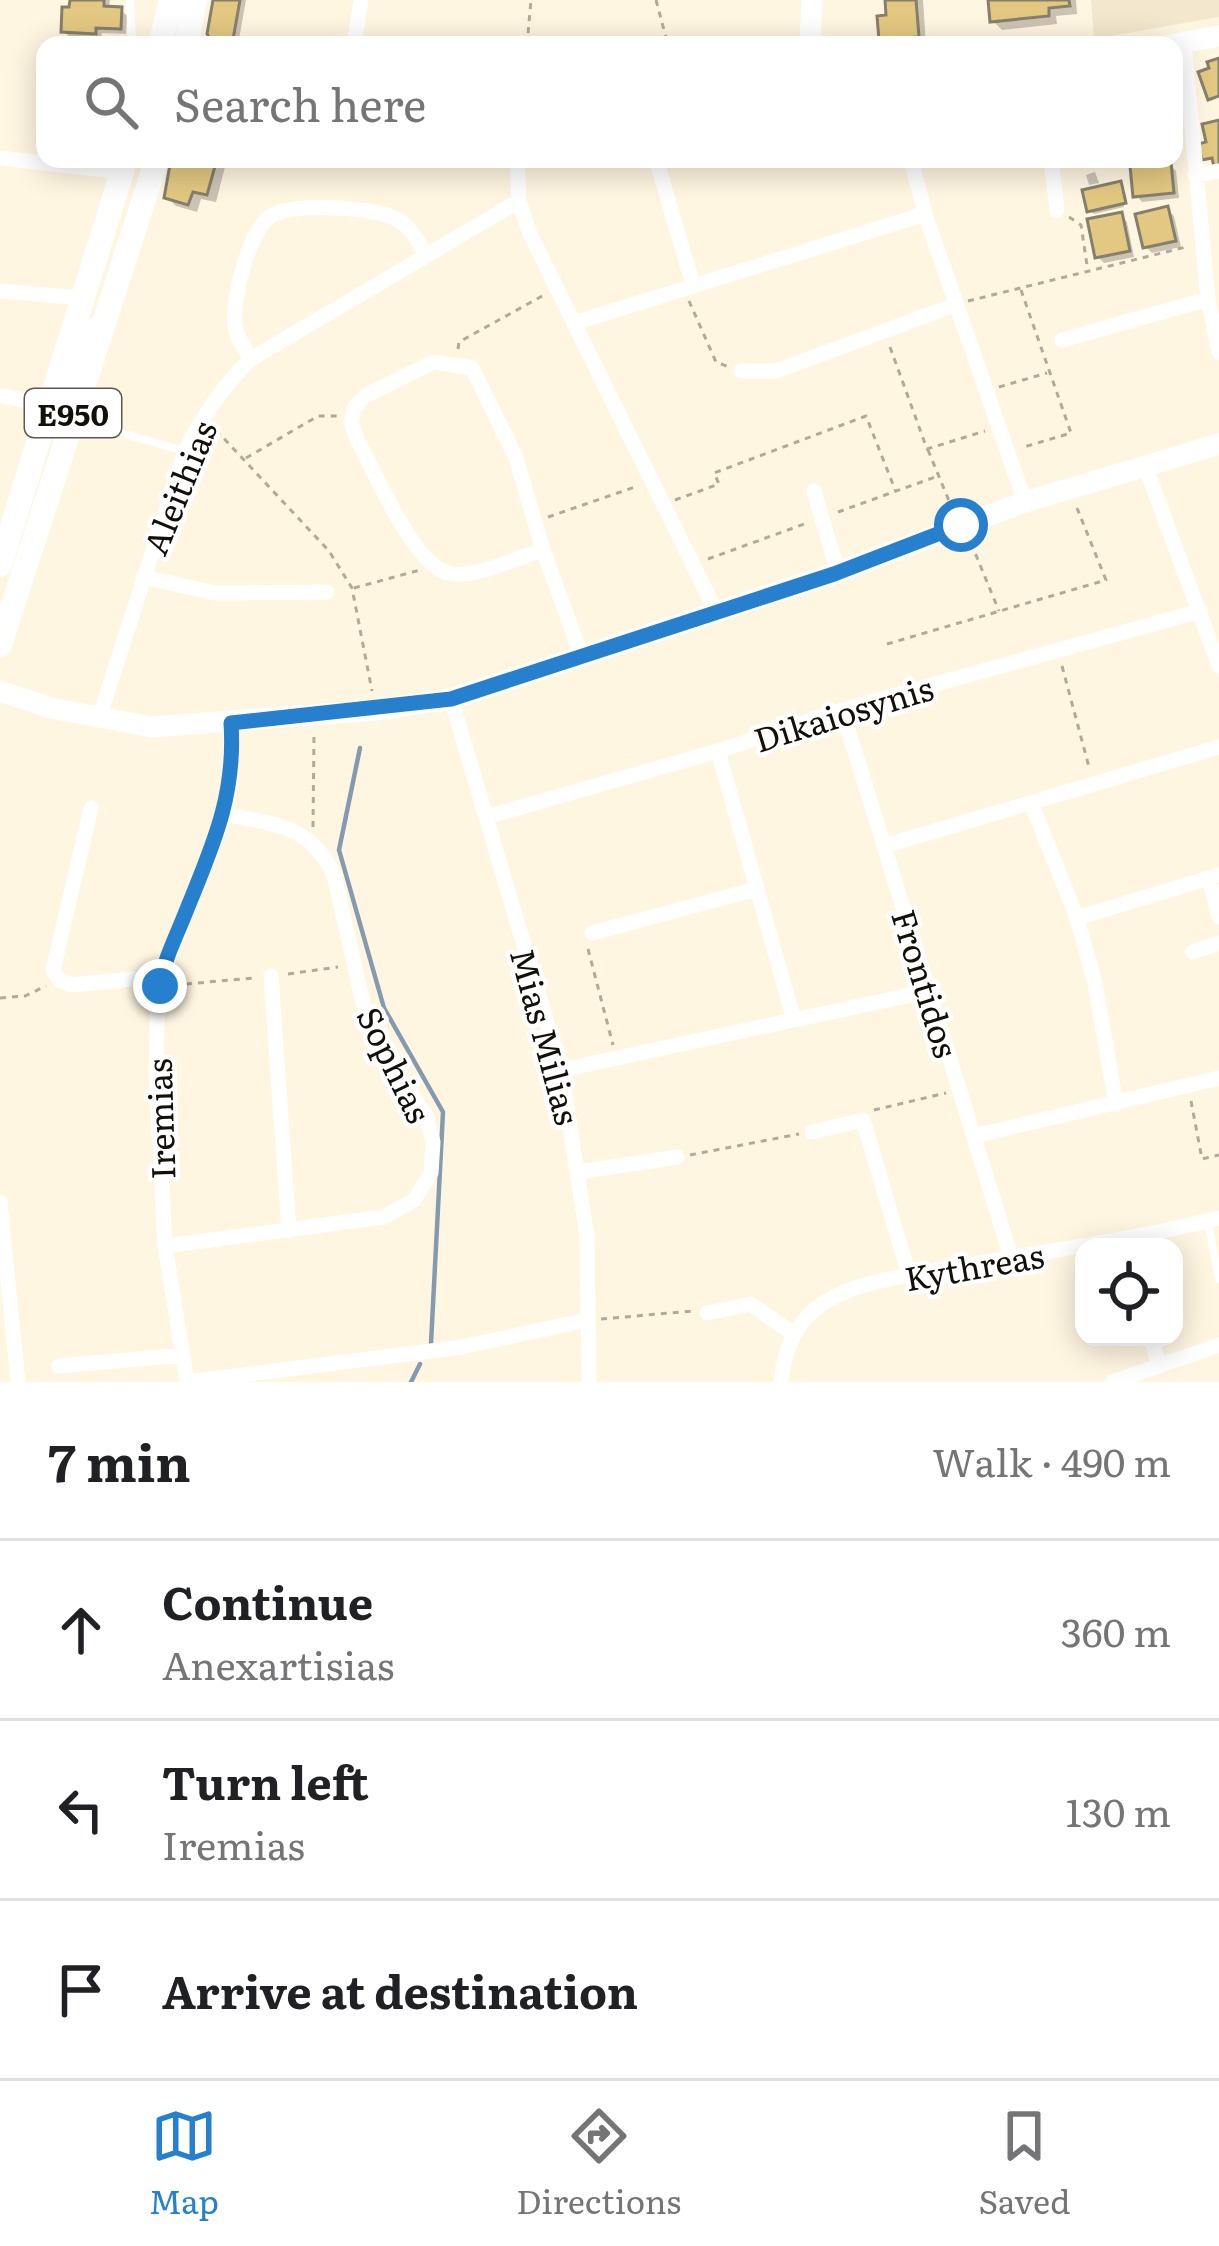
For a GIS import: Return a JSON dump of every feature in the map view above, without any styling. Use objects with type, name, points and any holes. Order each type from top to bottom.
[{"type":"main road","points":[[162,36],[171,0]]},
{"type":"main road","points":[[188,36],[195,0]]},
{"type":"main road","name":"E950","points":[[0,565],[7,514],[82,298],[112,168]]},
{"type":"main road","name":"E950","points":[[0,645],[154,168]]},
{"type":"street","points":[[355,36],[361,0]]},
{"type":"street","points":[[810,36],[812,0]]},
{"type":"street","points":[[1183,43],[1219,36]]},
{"type":"street","points":[[1183,85],[1208,299],[1219,352]]},
{"type":"street","points":[[0,158],[36,160]]},
{"type":"street","points":[[517,168],[519,201],[556,288],[716,611]]},
{"type":"street","points":[[658,168],[688,287]]},
{"type":"street","points":[[913,168],[1025,502]]},
{"type":"street","points":[[1053,168],[1057,210]]},
{"type":"street","points":[[1196,175],[1219,171]]},
{"type":"street","name":"Aleithias","points":[[99,718],[185,451],[203,415],[229,380],[251,359],[519,201]]},
{"type":"street","points":[[251,359],[237,335],[235,308],[252,238],[275,213],[301,206],[390,216],[411,230],[426,254]]},
{"type":"street","points":[[574,323],[925,214]]},
{"type":"street","points":[[0,291],[82,298]]},
{"type":"street","points":[[1062,340],[1208,299]]},
{"type":"street","points":[[741,371],[776,371],[955,304]]},
{"type":"street","points":[[0,396],[49,401],[67,389],[87,332],[105,317]]},
{"type":"street","points":[[543,550],[472,571],[452,574],[432,567],[417,550],[358,442],[352,415],[365,396],[434,362],[472,368],[508,440],[582,657]]},
{"type":"street","points":[[0,691],[152,727],[314,716],[451,699],[838,572],[1025,502],[1219,445]]},
{"type":"street","points":[[1146,468],[1219,666]]},
{"type":"street","points":[[814,491],[838,572]]},
{"type":"street","points":[[143,577],[215,593],[327,592]]},
{"type":"street","name":"Dikaiosynis","points":[[486,817],[842,710],[1200,611]]},
{"type":"street","name":"Mias Milias","points":[[451,699],[561,1070],[587,1237],[589,1382]]},
{"type":"street","name":"Frontidos","points":[[842,710],[1011,1257]]},
{"type":"street","name":"Iremias","points":[[187,1382],[165,1246],[155,1073],[161,976],[225,814],[231,723]]},
{"type":"street","points":[[884,846],[1219,747]]},
{"type":"street","points":[[718,751],[794,1020]]},
{"type":"street","points":[[1032,805],[1077,918],[1095,985],[1116,1104]]},
{"type":"street","points":[[91,808],[53,970],[70,985],[161,976]]},
{"type":"street","points":[[225,814],[293,831],[313,841]]},
{"type":"street","name":"Sophias","points":[[165,1246],[384,1217],[414,1200],[431,1173],[433,1142],[425,1115],[386,1058],[363,1003],[334,875],[313,841]]},
{"type":"street","points":[[1077,918],[1214,877],[1219,917]]},
{"type":"street","points":[[592,933],[757,889]]},
{"type":"street","points":[[1192,952],[1219,943]]},
{"type":"street","points":[[271,976],[289,1231]]},
{"type":"street","points":[[561,1070],[929,991]]},
{"type":"street","points":[[974,1136],[1219,1078]]},
{"type":"street","points":[[812,1132],[863,1120],[910,1275]]},
{"type":"street","points":[[579,1172],[676,1157]]},
{"type":"street","points":[[0,1202],[18,1382]]},
{"type":"street","name":"Kythreas","points":[[1143,1238],[1213,1219]]},
{"type":"street","name":"Kythreas","points":[[792,1333],[821,1304],[850,1290],[910,1275],[1075,1249]]},
{"type":"street","points":[[707,1313],[751,1304],[792,1333],[781,1382]]},
{"type":"street","points":[[187,1382],[328,1374],[587,1320]]},
{"type":"street","points":[[1112,1382],[1219,1345]]},
{"type":"street","points":[[1153,1346],[1159,1366]]},
{"type":"street","points":[[59,1366],[182,1355]]},
{"type":"lane","points":[[130,0],[132,36]]},
{"type":"lane","points":[[71,418],[185,451]]},
{"type":"lane","points":[[1213,1219],[1219,1280]]},
{"type":"path","points":[[528,36],[531,0]]},
{"type":"path","points":[[656,0],[666,36]]},
{"type":"path","points":[[1057,210],[1081,225],[1088,272]]},
{"type":"path","points":[[955,304],[1202,243]]},
{"type":"path","points":[[688,287],[716,362],[741,371]]},
{"type":"path","points":[[455,362],[459,342],[556,288]]},
{"type":"path","points":[[1008,452],[1071,433],[1021,288]]},
{"type":"path","points":[[884,331],[938,476],[999,611]]},
{"type":"path","points":[[986,391],[1050,372]]},
{"type":"path","points":[[203,415],[329,551],[352,588],[376,710]]},
{"type":"path","points":[[242,460],[318,416],[352,415]]},
{"type":"path","points":[[662,504],[719,484],[714,473],[866,416],[896,492]]},
{"type":"path","points":[[927,449],[998,427]]},
{"type":"path","points":[[692,564],[938,476]]},
{"type":"path","points":[[535,522],[651,481]]},
{"type":"path","points":[[887,644],[1106,580],[1070,489]]},
{"type":"path","points":[[352,588],[432,567]]},
{"type":"path","points":[[1058,650],[1094,786]]},
{"type":"path","points":[[313,841],[314,716]]},
{"type":"path","points":[[592,933],[586,943],[616,1058]]},
{"type":"path","points":[[0,998],[26,996],[59,980]]},
{"type":"path","points":[[1189,1086],[1202,1159],[1219,1155]]},
{"type":"path","points":[[863,1120],[874,1110],[960,1090]]},
{"type":"path","points":[[676,1157],[812,1132]]},
{"type":"path","points":[[587,1320],[707,1313]]},
{"type":"shaded area","points":[[1091,0],[1219,0],[1219,17],[1094,36]]},
{"type":"building","points":[[70,0],[104,0],[104,6],[122,7],[121,29],[96,28],[96,34],[61,32],[62,7],[69,7]]},
{"type":"building","points":[[213,0],[240,0],[234,36],[207,34]]},
{"type":"building","points":[[885,0],[916,0],[919,36],[879,36],[877,16],[886,15]]},
{"type":"building","points":[[988,0],[1069,0],[1070,6],[1049,8],[1049,16],[990,22]]},
{"type":"building","points":[[1219,58],[1219,96],[1208,100],[1198,72]]},
{"type":"building","points":[[1219,120],[1219,166],[1214,167],[1212,158],[1202,160],[1198,144],[1206,142],[1202,124]]},
{"type":"building","points":[[169,168],[214,168],[207,195],[193,192],[188,205],[164,198]]},
{"type":"building","points":[[1130,168],[1172,168],[1174,193],[1133,197]]},
{"type":"building","points":[[1121,181],[1126,203],[1087,212],[1082,190]]},
{"type":"building","points":[[1168,206],[1176,241],[1143,248],[1135,214]]},
{"type":"building","points":[[1122,212],[1130,251],[1095,258],[1087,219]]},
{"type":"waterway","points":[[360,748],[339,850],[384,1008],[443,1112],[431,1343]]},
{"type":"waterway","points":[[411,1382],[420,1364]]},
{"type":"route","points":[[160,986],[225,814],[231,723],[451,699],[834,574],[961,525]]}]
